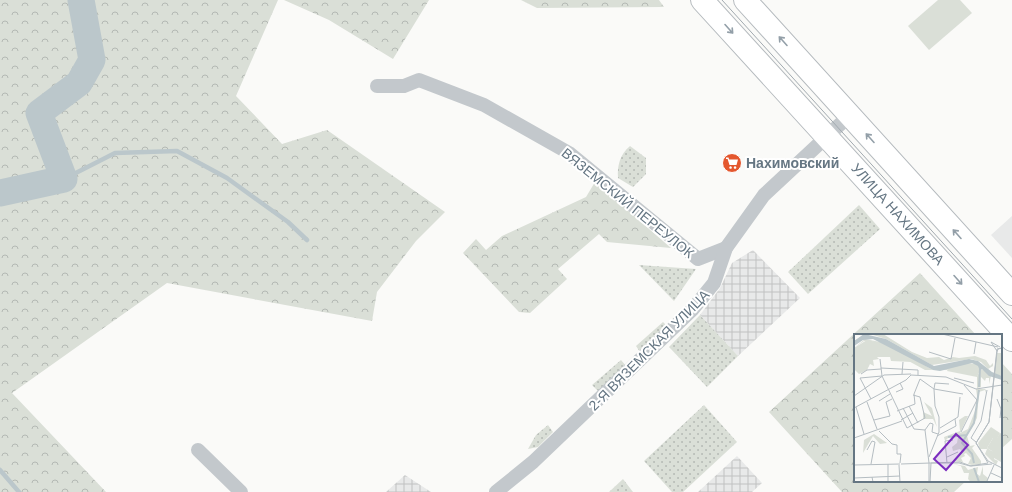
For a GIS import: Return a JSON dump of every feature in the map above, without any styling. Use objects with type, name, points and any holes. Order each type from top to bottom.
[{"type":"main road","name":"УЛИЦА НАХИМОВА","points":[[702,0],[1012,340]]},
{"type":"main road","points":[[745,0],[1012,294]]},
{"type":"street","name":"ВЯЗЕМСКИЙ ПЕРЕУЛОК","points":[[377,86],[404,86],[419,80],[484,105],[569,152],[698,259],[726,248]]},
{"type":"street","name":"2-Я ВЯЗЕМСКАЯ УЛИЦА","points":[[496,492],[533,462],[692,310],[714,283],[726,248],[764,195],[850,115]]},
{"type":"street","points":[[198,450],[241,492]]},
{"type":"shaded area","points":[[1012,216],[1012,258],[991,235]]},
{"type":"shaded area","points":[[753,250],[800,298],[738,356],[700,315],[720,288],[732,263]]},
{"type":"shaded area","points":[[737,456],[762,483],[752,492],[698,492]]},
{"type":"shaded area","points":[[405,475],[431,492],[386,492]]},
{"type":"green space","points":[[0,0],[278,0],[236,96],[282,144],[327,130],[445,212],[416,241],[377,292],[372,321],[167,283],[12,393],[106,492],[0,492]]},
{"type":"green space","points":[[284,0],[429,0],[393,59],[329,20]]},
{"type":"green space","points":[[521,0],[659,0],[664,7],[537,8]]},
{"type":"green space","points":[[938,0],[960,0],[972,13],[929,50],[908,26]]},
{"type":"green space","points":[[630,146],[646,158],[646,174],[633,187],[618,178],[620,160]]},
{"type":"green space","points":[[595,182],[671,248],[607,242],[599,234],[558,269],[567,279],[530,313],[519,312],[463,253],[476,239],[486,250],[502,236],[586,197]]},
{"type":"green space","points":[[859,205],[880,229],[808,294],[788,272]]},
{"type":"green space","points":[[639,265],[696,269],[674,301]]},
{"type":"green space","points":[[920,273],[975,334],[854,334],[854,482],[965,482],[954,492],[842,492],[769,412]]},
{"type":"green space","points":[[700,315],[738,356],[707,387],[669,347]]},
{"type":"green space","points":[[663,322],[669,328],[642,355],[636,346]]},
{"type":"green space","points":[[621,360],[627,367],[599,392],[592,385]]},
{"type":"green space","points":[[1002,363],[1012,374],[1012,439],[1002,448]]},
{"type":"green space","points":[[704,405],[737,442],[683,492],[672,492],[644,461]]},
{"type":"green space","points":[[548,425],[553,432],[538,447],[528,449],[536,435]]},
{"type":"green space","points":[[623,479],[633,492],[609,492]]},
{"type":"waterway","points":[[0,193],[64,179],[39,113],[79,83],[92,60],[81,0]]},
{"type":"waterway","points":[[64,179],[115,153],[177,151],[227,178],[288,222],[307,240]]},
{"type":"waterway","points":[[0,470],[19,492]]},
{"type":"tram line","points":[[722,0],[1012,319]]},
{"type":"place","name":"Нахимовский","points":[[732,163]]}]
